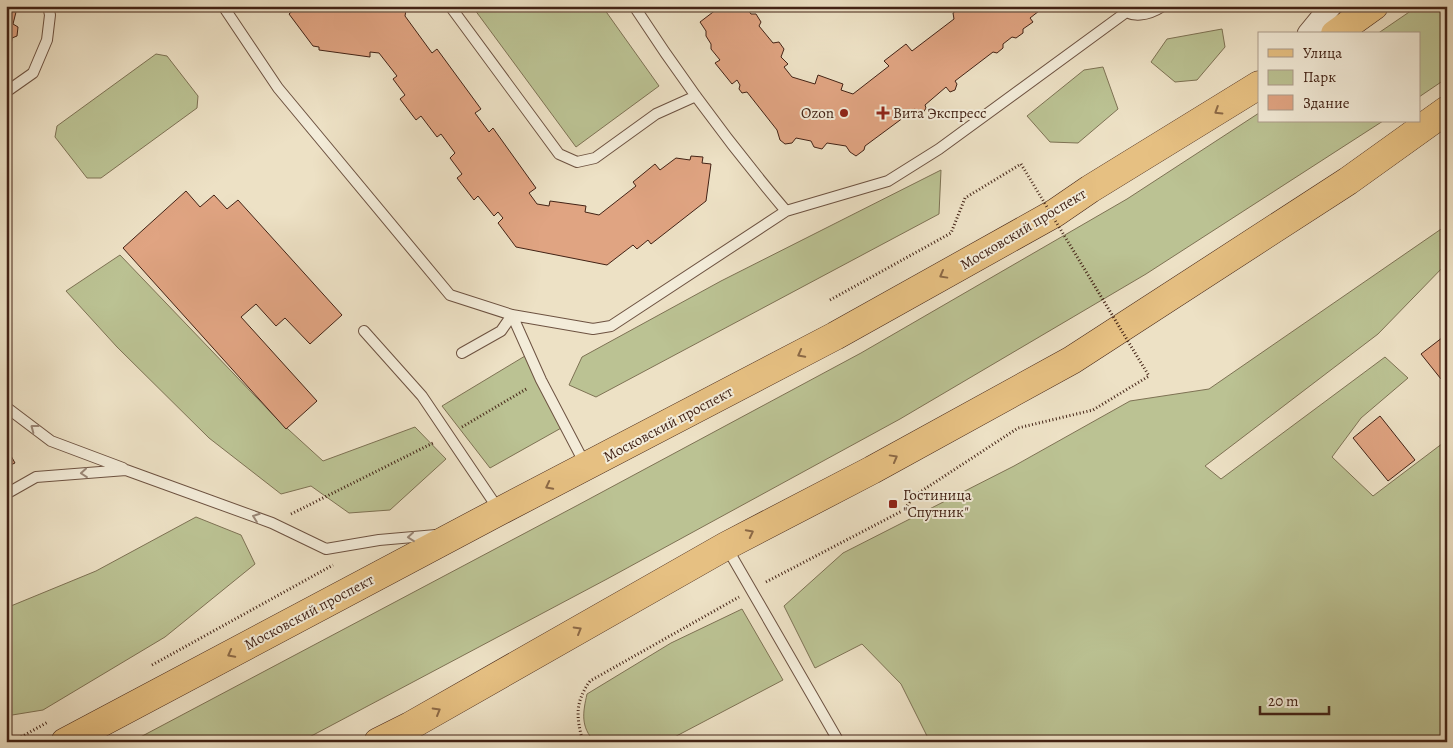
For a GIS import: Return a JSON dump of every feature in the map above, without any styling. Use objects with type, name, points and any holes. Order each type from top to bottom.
[{"type":"main road","points":[[1338,32],[1374,6]]},
{"type":"main road","name":"Московский проспект","points":[[60,730],[459,532],[835,336],[1055,213],[1090,189],[1258,86]]},
{"type":"main road","points":[[378,742],[412,730],[726,546],[872,470],[1072,360],[1348,181],[1447,110]]},
{"type":"street","points":[[1310,32],[1331,6]]},
{"type":"lane","points":[[6,92],[33,73],[47,40],[50,15],[48,6]]},
{"type":"lane","points":[[222,6],[278,88],[450,295],[512,315],[592,329],[611,326],[786,211],[888,181],[938,150],[1122,10],[1142,15],[1163,6]]},
{"type":"lane","points":[[450,6],[559,154],[577,162],[595,158],[656,114],[696,96]]},
{"type":"lane","points":[[634,6],[696,96],[786,211]]},
{"type":"lane","points":[[462,353],[501,330],[512,315]]},
{"type":"lane","points":[[512,315],[541,380],[586,467]]},
{"type":"lane","points":[[364,331],[422,396],[500,511]]},
{"type":"lane","points":[[6,407],[51,442],[272,523],[326,549],[379,540],[459,532]]},
{"type":"lane","points":[[6,494],[36,477],[126,470]]},
{"type":"lane","points":[[726,546],[839,742]]},
{"type":"path","points":[[583,742],[577,711],[582,692],[590,681],[751,590],[904,510],[914,496],[1018,428],[1092,410],[1149,376],[1021,164],[965,198],[951,233],[830,300]]},
{"type":"path","points":[[272,523],[449,435],[541,380]]},
{"type":"path","points":[[152,665],[335,564]]},
{"type":"path","points":[[12,742],[60,730]]},
{"type":"green space","points":[[472,6],[602,6],[659,86],[576,147]]},
{"type":"green space","points":[[1418,6],[1447,6],[1447,78],[1420,96],[1420,32],[1380,32]]},
{"type":"green space","points":[[1222,29],[1225,47],[1197,80],[1175,82],[1151,62],[1167,39]]},
{"type":"green space","points":[[156,54],[167,56],[198,96],[197,108],[101,178],[87,178],[55,137],[57,126]]},
{"type":"green space","points":[[1103,67],[1118,109],[1078,143],[1050,142],[1027,116],[1084,70]]},
{"type":"green space","points":[[1258,114],[1258,122],[1381,122],[1146,274],[900,419],[607,579],[300,742],[131,742],[861,353],[1127,199]]},
{"type":"green space","points":[[941,170],[939,214],[596,397],[569,385],[582,357],[721,281]]},
{"type":"green space","points":[[1447,225],[1447,263],[1378,334],[1205,466],[1221,479],[1385,357],[1408,378],[1361,418],[1332,457],[1373,496],[1447,440],[1447,742],[930,742],[901,684],[862,644],[815,668],[784,606],[843,553],[1014,466],[1130,401],[1209,389]]},
{"type":"green space","points":[[120,255],[278,420],[323,461],[415,427],[446,459],[390,510],[349,513],[311,486],[281,494],[209,438],[117,347],[66,291]]},
{"type":"green space","points":[[525,356],[563,427],[490,468],[442,406]]},
{"type":"green space","points":[[196,517],[241,535],[255,564],[165,637],[43,710],[6,716],[6,608],[96,571]]},
{"type":"green space","points":[[742,609],[783,680],[665,742],[595,742],[587,731],[584,719],[587,694],[671,643]]},
{"type":"building","points":[[298,6],[385,6],[406,10],[405,16],[432,53],[437,49],[481,109],[475,113],[489,132],[493,128],[536,188],[529,193],[537,204],[549,206],[550,201],[586,206],[585,212],[599,215],[636,186],[633,182],[655,164],[660,170],[676,158],[690,160],[691,156],[703,157],[702,163],[711,164],[706,201],[651,244],[648,240],[637,249],[633,245],[607,265],[516,247],[498,223],[503,218],[498,212],[494,216],[478,196],[474,200],[457,178],[462,174],[450,158],[455,153],[441,134],[437,137],[421,116],[416,120],[400,99],[405,95],[393,79],[397,76],[379,53],[370,52],[370,57],[319,50],[319,47],[313,46],[289,14]]},
{"type":"building","points":[[721,6],[740,6],[741,9],[745,6],[751,14],[756,14],[761,22],[759,26],[773,43],[779,42],[784,49],[781,57],[788,64],[784,67],[792,77],[815,84],[818,75],[843,84],[841,90],[853,94],[889,66],[884,61],[906,44],[912,51],[954,19],[953,13],[960,8],[965,9],[969,6],[1040,6],[1039,11],[1030,18],[1033,22],[1023,29],[1023,33],[1016,38],[1012,37],[1003,44],[1003,48],[997,53],[993,52],[955,81],[957,84],[955,90],[950,92],[946,87],[925,105],[926,108],[923,113],[918,114],[915,109],[865,146],[864,150],[856,156],[846,146],[827,143],[822,149],[814,147],[811,141],[796,138],[792,143],[785,144],[780,140],[777,130],[747,92],[742,93],[739,89],[740,85],[737,80],[732,84],[715,63],[720,60],[711,49],[706,31],[700,22]]},
{"type":"building","points":[[6,11],[16,12],[13,24],[18,27],[17,36],[12,38],[11,46],[6,50]]},
{"type":"building","points":[[186,191],[200,207],[214,195],[227,209],[238,200],[342,315],[310,344],[285,318],[276,326],[256,304],[241,317],[317,401],[286,429],[123,248]]},
{"type":"building","points":[[1447,334],[1447,375],[1441,379],[1421,354]]},
{"type":"building","points":[[1380,416],[1415,460],[1388,481],[1353,438]]},
{"type":"building","points":[[6,447],[15,463],[6,467]]},
{"type":"place","name":"Ozon","points":[[844,113]]},
{"type":"place","name":"Вита Экспресс","points":[[883,113]]},
{"type":"place","name":"Гостиница \"Спутник\"","points":[[893,504]]}]
